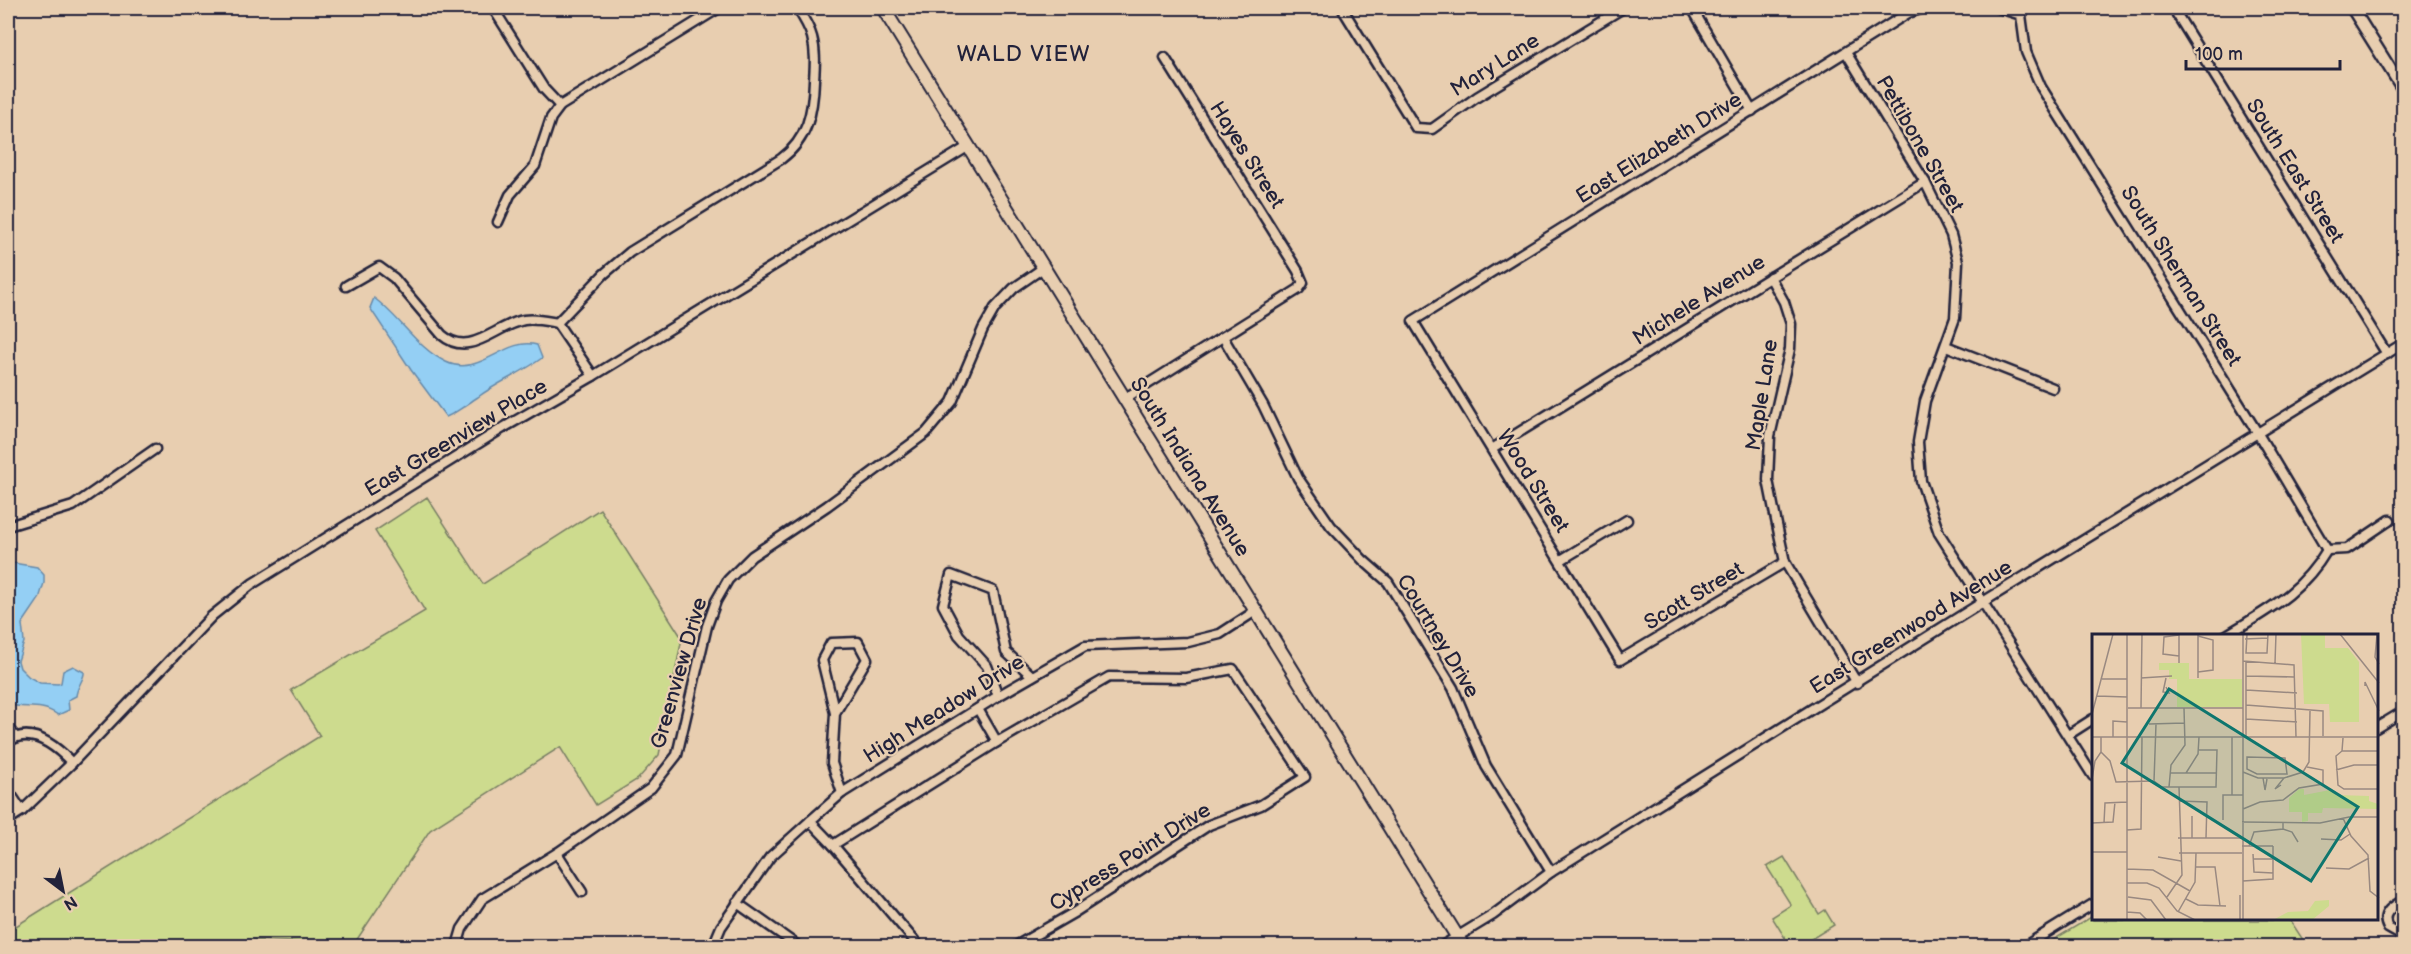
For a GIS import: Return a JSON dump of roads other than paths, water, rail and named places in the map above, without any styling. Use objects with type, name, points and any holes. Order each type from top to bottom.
[{"type":"main road","name":"South Indiana Avenue","points":[[884,8],[1460,942]]},
{"type":"street","points":[[492,8],[544,90],[560,106]]},
{"type":"street","points":[[498,222],[510,195],[535,166],[551,118],[560,106],[719,8]]},
{"type":"street","points":[[556,323],[604,274],[630,252],[781,159],[795,147],[811,117],[815,59],[810,30],[797,8]]},
{"type":"street","name":"Mary Lane","points":[[1342,8],[1416,128],[1432,129],[1477,97],[1623,8]]},
{"type":"street","points":[[1692,8],[1752,111]]},
{"type":"street","name":"East Elizabeth Drive","points":[[1413,321],[1846,54],[1908,13],[1924,8]]},
{"type":"street","points":[[1999,8],[2023,11]]},
{"type":"street","name":"South East Street","points":[[2173,8],[2387,354]]},
{"type":"street","points":[[2352,8],[2403,91]]},
{"type":"street","name":"South Sherman Street","points":[[2023,11],[2026,52],[2041,87],[2257,432],[2327,550]]},
{"type":"street","name":"Pettibone Street","points":[[1846,54],[1925,182],[1951,235],[1958,262],[1955,318],[1924,401],[1918,442],[1921,481],[1939,533],[2092,774]]},
{"type":"street","name":"Hayes Street","points":[[1166,58],[1298,271],[1303,283],[1299,289],[1223,337]]},
{"type":"street","name":"East Greenview Place","points":[[8,820],[22,811],[72,763],[212,616],[252,584],[503,428],[593,376],[969,146]]},
{"type":"street","name":"Michele Avenue","points":[[1492,449],[1925,182]]},
{"type":"street","points":[[346,285],[379,267],[394,278],[442,335],[456,343],[474,342],[524,320],[556,323],[593,376]]},
{"type":"street","name":"Greenview Drive","points":[[457,946],[462,929],[482,899],[557,853],[651,788],[677,755],[707,626],[716,601],[728,580],[752,556],[827,506],[926,433],[952,402],[995,308],[1014,288],[1043,267]]},
{"type":"street","name":"Maple Lane","points":[[1770,277],[1785,302],[1791,324],[1790,349],[1770,436],[1768,480],[1785,562],[1857,683]]},
{"type":"street","name":"Wood Street","points":[[1413,321],[1620,660]]},
{"type":"street","points":[[1124,399],[1223,337]]},
{"type":"street","name":"Courtney Drive","points":[[1223,337],[1263,405],[1298,478],[1330,526],[1388,582],[1447,678],[1486,766],[1551,872]]},
{"type":"street","name":"East Greenwood Avenue","points":[[1442,946],[1460,942],[1551,872],[2403,343]]},
{"type":"street","points":[[1946,346],[2053,388]]},
{"type":"street","points":[[8,526],[73,506],[154,449]]},
{"type":"street","points":[[1561,560],[1627,520]]},
{"type":"street","points":[[2228,634],[2284,599],[2304,582],[2327,550],[2347,549],[2390,520]]},
{"type":"street","name":"Scott Street","points":[[1620,660],[1785,562]]},
{"type":"street","points":[[998,696],[987,666],[959,635],[943,605],[951,575],[993,591],[1006,652],[1032,676]]},
{"type":"street","name":"High Meadow Drive","points":[[713,946],[721,927],[770,857],[810,821],[842,793],[998,696],[1085,646],[1188,642],[1220,634],[1257,610]]},
{"type":"street","points":[[835,712],[867,658],[858,642],[831,643],[822,660],[835,712],[832,763],[842,793]]},
{"type":"street","name":"Cypress Point Drive","points":[[833,845],[997,742],[1109,677],[1186,678],[1233,669],[1305,777],[1262,805],[1209,825],[1075,912],[1016,946]]},
{"type":"street","points":[[978,710],[997,742]]},
{"type":"street","points":[[2378,727],[2403,711]]},
{"type":"street","points":[[2068,735],[2092,720]]},
{"type":"street","points":[[8,729],[15,736],[37,737],[58,748],[72,763]]},
{"type":"street","points":[[8,742],[15,736]]},
{"type":"street","points":[[8,790],[22,811]]},
{"type":"street","points":[[810,821],[919,946]]},
{"type":"street","points":[[557,853],[582,892]]},
{"type":"street","points":[[2403,900],[2388,911],[2385,917],[2388,928],[2403,937]]},
{"type":"street","points":[[737,903],[798,946]]},
{"type":"street","points":[[2025,946],[2092,905]]},
{"type":"water","points":[[374,298],[426,349],[446,362],[470,365],[514,346],[525,344],[537,345],[542,358],[446,417],[411,370],[370,308]]},
{"type":"water","points":[[13,563],[37,567],[44,575],[39,599],[22,624],[24,642],[18,661],[20,668],[40,683],[61,683],[63,671],[73,666],[84,672],[76,696],[68,700],[69,710],[58,715],[38,707],[8,704],[8,570]]},
{"type":"district","name":"WALD VIEW","points":[[1024,54]]}]
